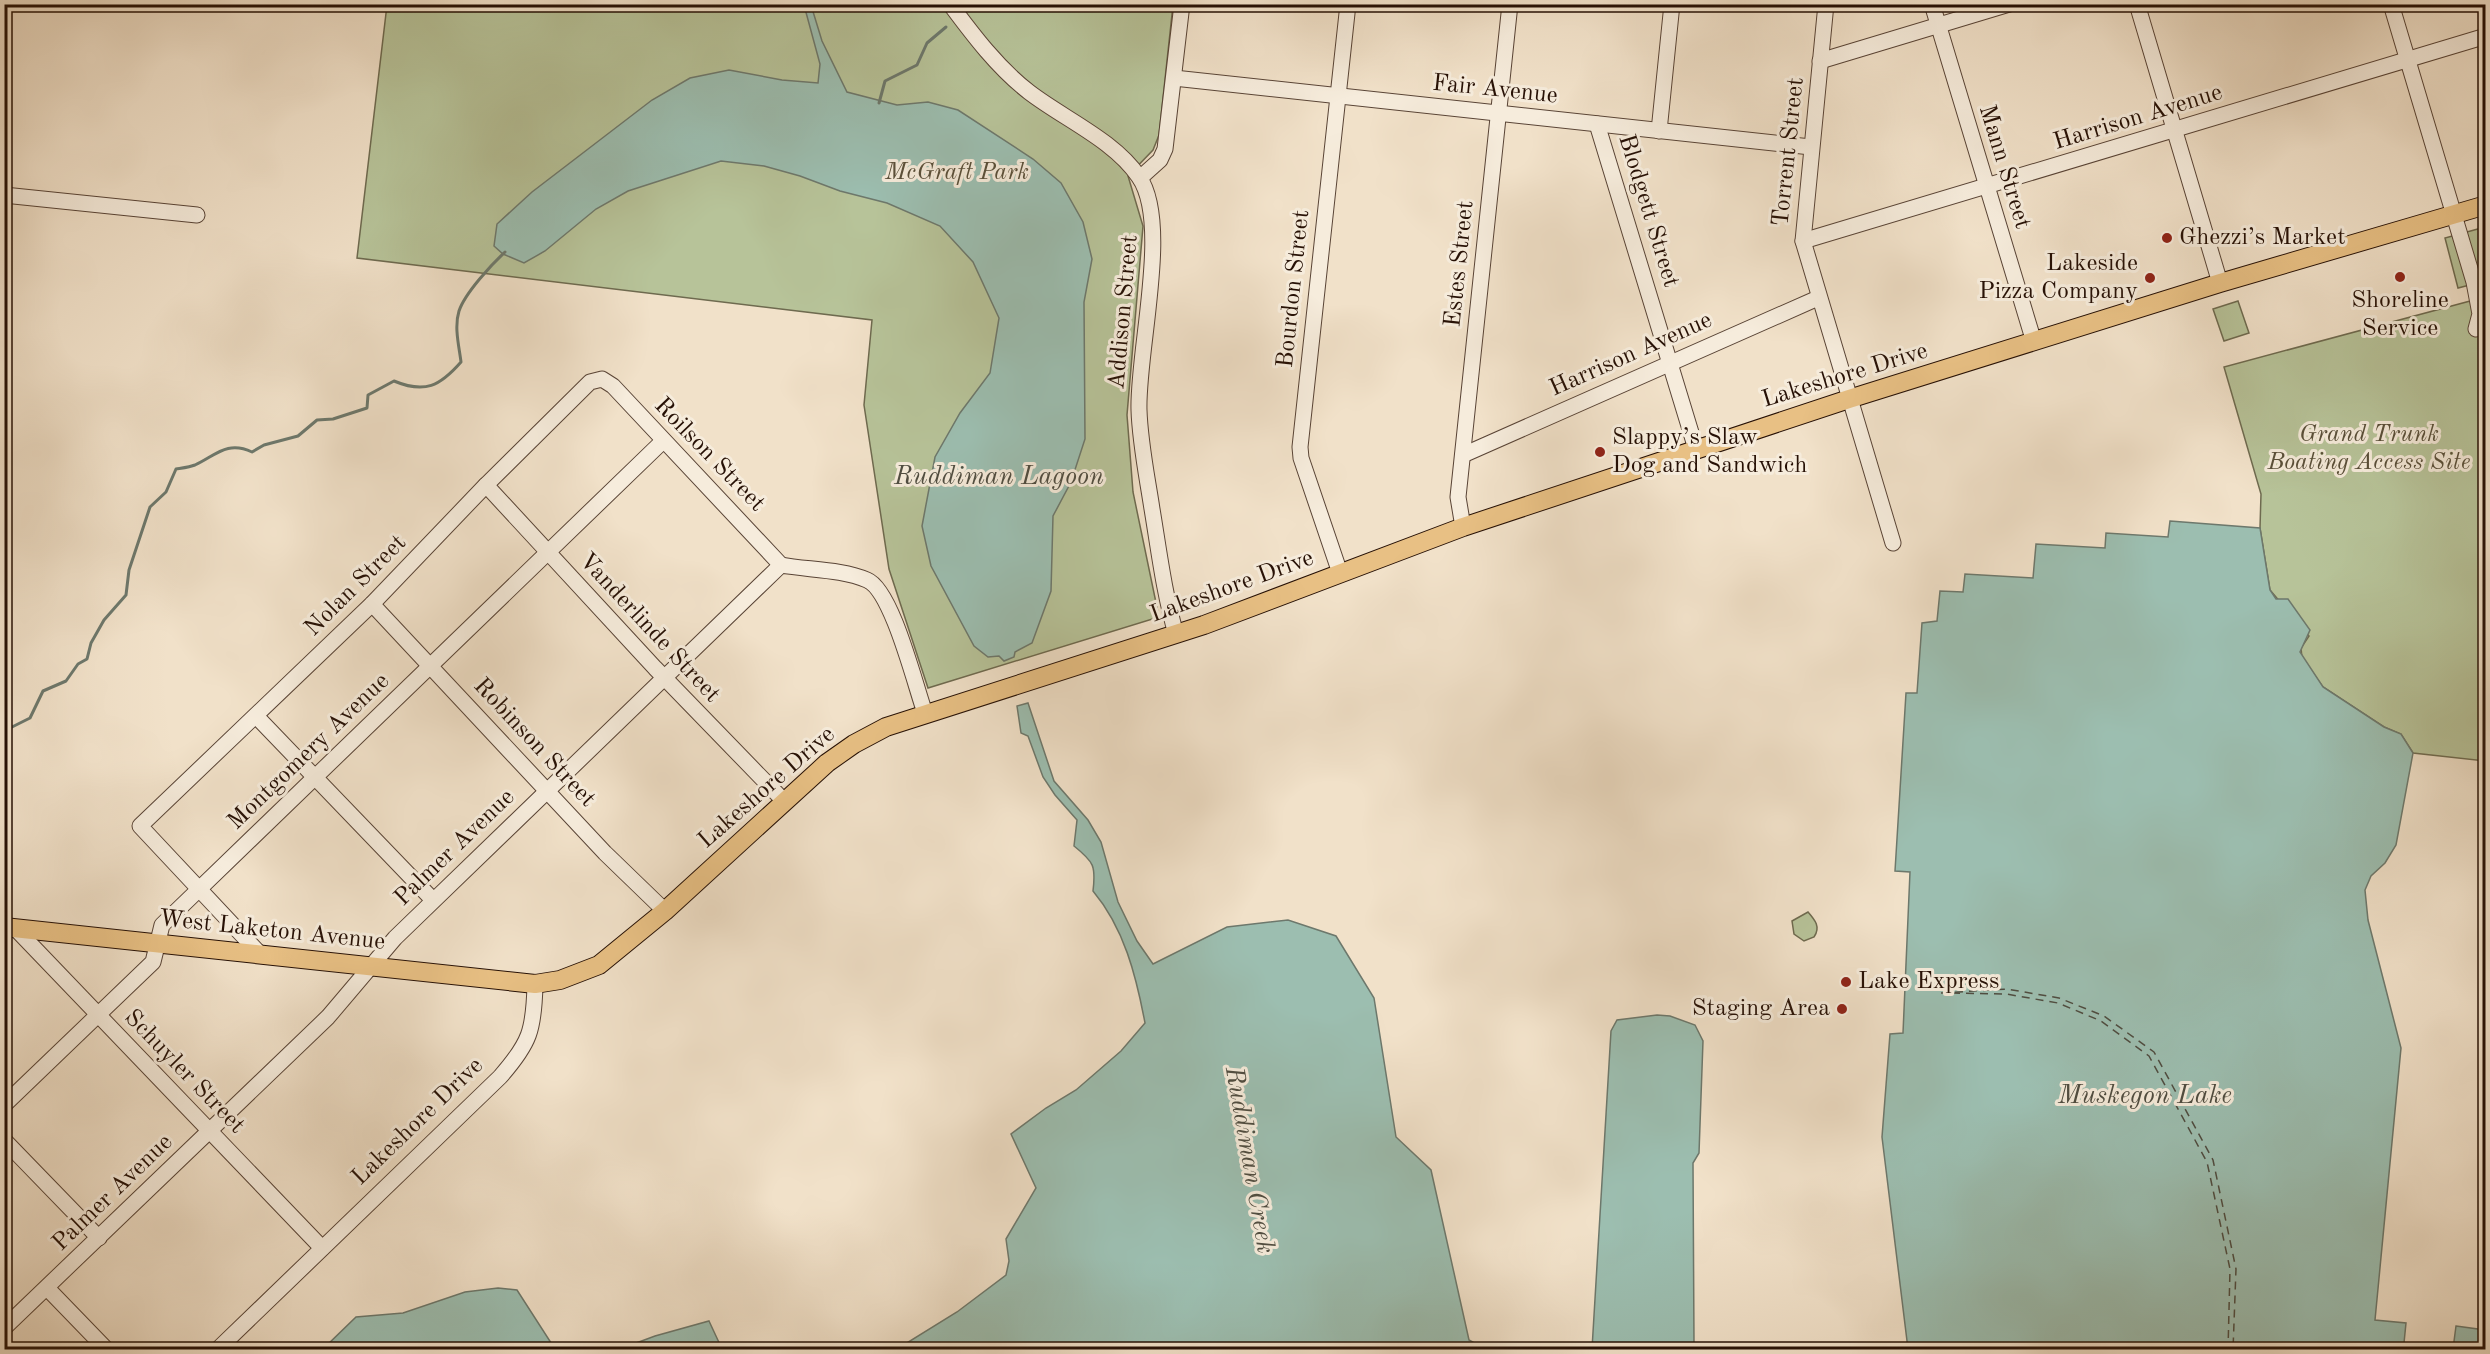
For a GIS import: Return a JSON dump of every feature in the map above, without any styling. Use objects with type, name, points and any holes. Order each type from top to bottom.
[{"type":"main road","name":"Lakeshore Drive","points":[[535,984],[560,980],[599,965],[665,911],[827,763],[854,744],[886,727],[1176,634],[1463,527],[1849,399],[2220,283],[2486,205]]},
{"type":"main road","name":"West Laketon Avenue","points":[[10,927],[535,984]]},
{"type":"street","points":[[950,4],[1010,75],[1059,114],[1109,147],[1140,178],[1163,156],[1182,4]]},
{"type":"street","name":"Bourdon Street","points":[[1340,573],[1301,458],[1300,447],[1348,4]]},
{"type":"street","name":"Estes Street","points":[[1463,527],[1458,503],[1510,4]]},
{"type":"street","name":"Blodgett Street","points":[[1659,131],[1672,4]]},
{"type":"street","name":"Torrent Street","points":[[1826,4],[1803,241],[1818,298],[1893,543]]},
{"type":"street","name":"Mann Street","points":[[1932,4],[2034,342]]},
{"type":"street","points":[[1820,62],[2009,4]]},
{"type":"street","points":[[2138,4],[2220,283]]},
{"type":"street","points":[[2391,4],[2474,282],[2480,314],[2476,329]]},
{"type":"street","name":"Harrison Avenue","points":[[1803,241],[2176,131],[2486,36]]},
{"type":"street","name":"Fair Avenue","points":[[1174,78],[1811,147]]},
{"type":"street","name":"Blodgett Street","points":[[1598,124],[1696,449]]},
{"type":"street","name":"Addison Street","points":[[1140,178],[1149,202],[1154,228],[1139,409],[1142,445],[1164,581],[1176,634]]},
{"type":"street","points":[[4,195],[197,215]]},
{"type":"street","name":"Harrison Avenue","points":[[1463,454],[1670,364],[1745,328],[1818,298]]},
{"type":"street","name":"Roilson Street","points":[[602,379],[613,386],[781,566]]},
{"type":"street","name":"Nolan Street","points":[[199,888],[140,826],[372,604],[486,485],[590,382],[602,379]]},
{"type":"street","name":"Montgomery Avenue","points":[[4,1105],[153,962],[162,925],[663,441]]},
{"type":"street","name":"Vanderlinde Street","points":[[486,485],[547,553],[783,801]]},
{"type":"street","points":[[781,566],[863,578],[870,581],[884,594],[925,713]]},
{"type":"street","name":"Palmer Avenue","points":[[4,1328],[328,1017],[433,900],[781,566]]},
{"type":"street","name":"Robinson Street","points":[[372,604],[605,853],[665,911]]},
{"type":"street","points":[[256,716],[433,900]]},
{"type":"street","points":[[199,888],[260,954]]},
{"type":"street","name":"Schuyler Street","points":[[10,927],[322,1248]]},
{"type":"street","name":"Lakeshore Drive","points":[[217,1350],[491,1085],[521,1053],[529,1037],[535,984]]},
{"type":"street","points":[[4,1140],[99,1238]]},
{"type":"street","points":[[47,1288],[107,1350]]},
{"type":"green space","name":"McGraft Park","points":[[387,5],[1173,5],[1159,135],[1153,150],[1128,176],[1143,226],[1127,415],[1133,492],[1159,617],[928,688],[889,569],[864,405],[872,320],[357,258]]},
{"type":"green space","points":[[2485,227],[2485,281],[2458,288],[2445,238]]},
{"type":"green space","name":"Grand Trunk Boating Access Site","points":[[2485,297],[2485,761],[2413,753],[2401,734],[2384,727],[2323,687],[2302,658],[2301,648],[2309,636],[2270,590],[2260,528],[2261,494],[2224,367]]},
{"type":"green space","points":[[2238,301],[2249,333],[2224,341],[2213,309]]},
{"type":"green space","points":[[1808,912],[1815,921],[1817,930],[1814,937],[1804,941],[1794,934],[1792,921]]},
{"type":"water","name":"Ruddiman Lagoon","points":[[804,5],[811,5],[822,41],[847,92],[897,105],[928,102],[958,110],[1033,159],[1061,183],[1083,222],[1092,259],[1084,302],[1085,439],[1071,482],[1053,516],[1051,591],[1032,643],[1015,652],[1014,657],[1004,661],[999,656],[988,657],[974,646],[931,566],[922,526],[935,457],[960,413],[990,373],[999,318],[973,262],[940,226],[887,203],[840,191],[800,176],[764,166],[721,161],[628,191],[596,209],[545,251],[524,263],[503,254],[494,246],[497,224],[532,192],[652,100],[690,78],[729,70],[782,80],[818,83],[820,64]]},
{"type":"water","name":"Muskegon Lake","points":[[2170,521],[2260,528],[2270,590],[2276,599],[2288,599],[2310,630],[2300,652],[2323,687],[2384,727],[2401,734],[2413,753],[2396,845],[2385,863],[2371,876],[2365,890],[2368,920],[2401,1048],[2375,1320],[2406,1323],[2404,1343],[2432,1347],[2432,1349],[1908,1349],[1882,1137],[1890,1034],[1903,1033],[1910,872],[1895,871],[1906,693],[1917,693],[1922,623],[1937,621],[1940,591],[1963,592],[1965,574],[2033,578],[2036,544],[2105,548],[2106,533],[2168,537]]},
{"type":"water","name":"Ruddiman Creek","points":[[1028,703],[1054,781],[1088,820],[1101,842],[1118,902],[1137,941],[1153,964],[1227,927],[1288,920],[1336,936],[1374,998],[1396,1137],[1431,1170],[1469,1340],[1485,1349],[897,1349],[957,1312],[1006,1275],[1009,1261],[1006,1239],[1036,1188],[1011,1134],[1046,1108],[1076,1090],[1121,1051],[1145,1023],[1133,970],[1121,936],[1104,905],[1093,891],[1094,870],[1090,861],[1074,846],[1077,820],[1043,777],[1028,736],[1021,733],[1017,706]]},
{"type":"water","points":[[1657,1015],[1670,1016],[1695,1025],[1703,1041],[1699,1153],[1693,1163],[1694,1344],[1697,1349],[1592,1349],[1611,1031],[1617,1020]]},
{"type":"water","points":[[498,1288],[517,1290],[555,1349],[323,1349],[356,1317],[403,1313],[465,1292]]},
{"type":"water","points":[[709,1321],[722,1349],[620,1349],[655,1336]]},
{"type":"water","points":[[2456,1326],[2485,1330],[2485,1349],[2453,1349]]},
{"type":"waterway","points":[[969,8],[971,4]]},
{"type":"waterway","points":[[879,103],[885,81],[917,65],[927,43],[946,27]]},
{"type":"waterway","points":[[4,736],[8,729],[30,718],[43,691],[66,681],[78,664],[87,659],[91,643],[104,620],[126,595],[129,570],[150,507],[166,492],[176,469],[195,465],[228,448],[252,452],[264,445],[298,436],[317,420],[333,419],[367,408],[368,395],[394,381],[415,387],[439,382],[461,362],[457,323],[462,304],[479,279],[505,252]]},
{"type":"ferry route","points":[[1941,993],[2007,989],[2059,998],[2104,1016],[2154,1052],[2213,1160],[2236,1269],[2233,1350]]},
{"type":"ferry route","points":[[1952,993],[2006,994],[2058,1003],[2101,1021],[2149,1056],[2207,1162],[2230,1269],[2228,1350]]},
{"type":"place","name":"Ghezzi’s Market","points":[[2167,238]]},
{"type":"place","name":"Shoreline Service","points":[[2400,277]]},
{"type":"place","name":"Lakeside Pizza Company","points":[[2150,278]]},
{"type":"place","name":"Slappy’s Slaw Dog and Sandwich","points":[[1600,452]]},
{"type":"place","name":"Lake Express","points":[[1846,982]]},
{"type":"place","name":"Staging Area","points":[[1842,1009]]}]
